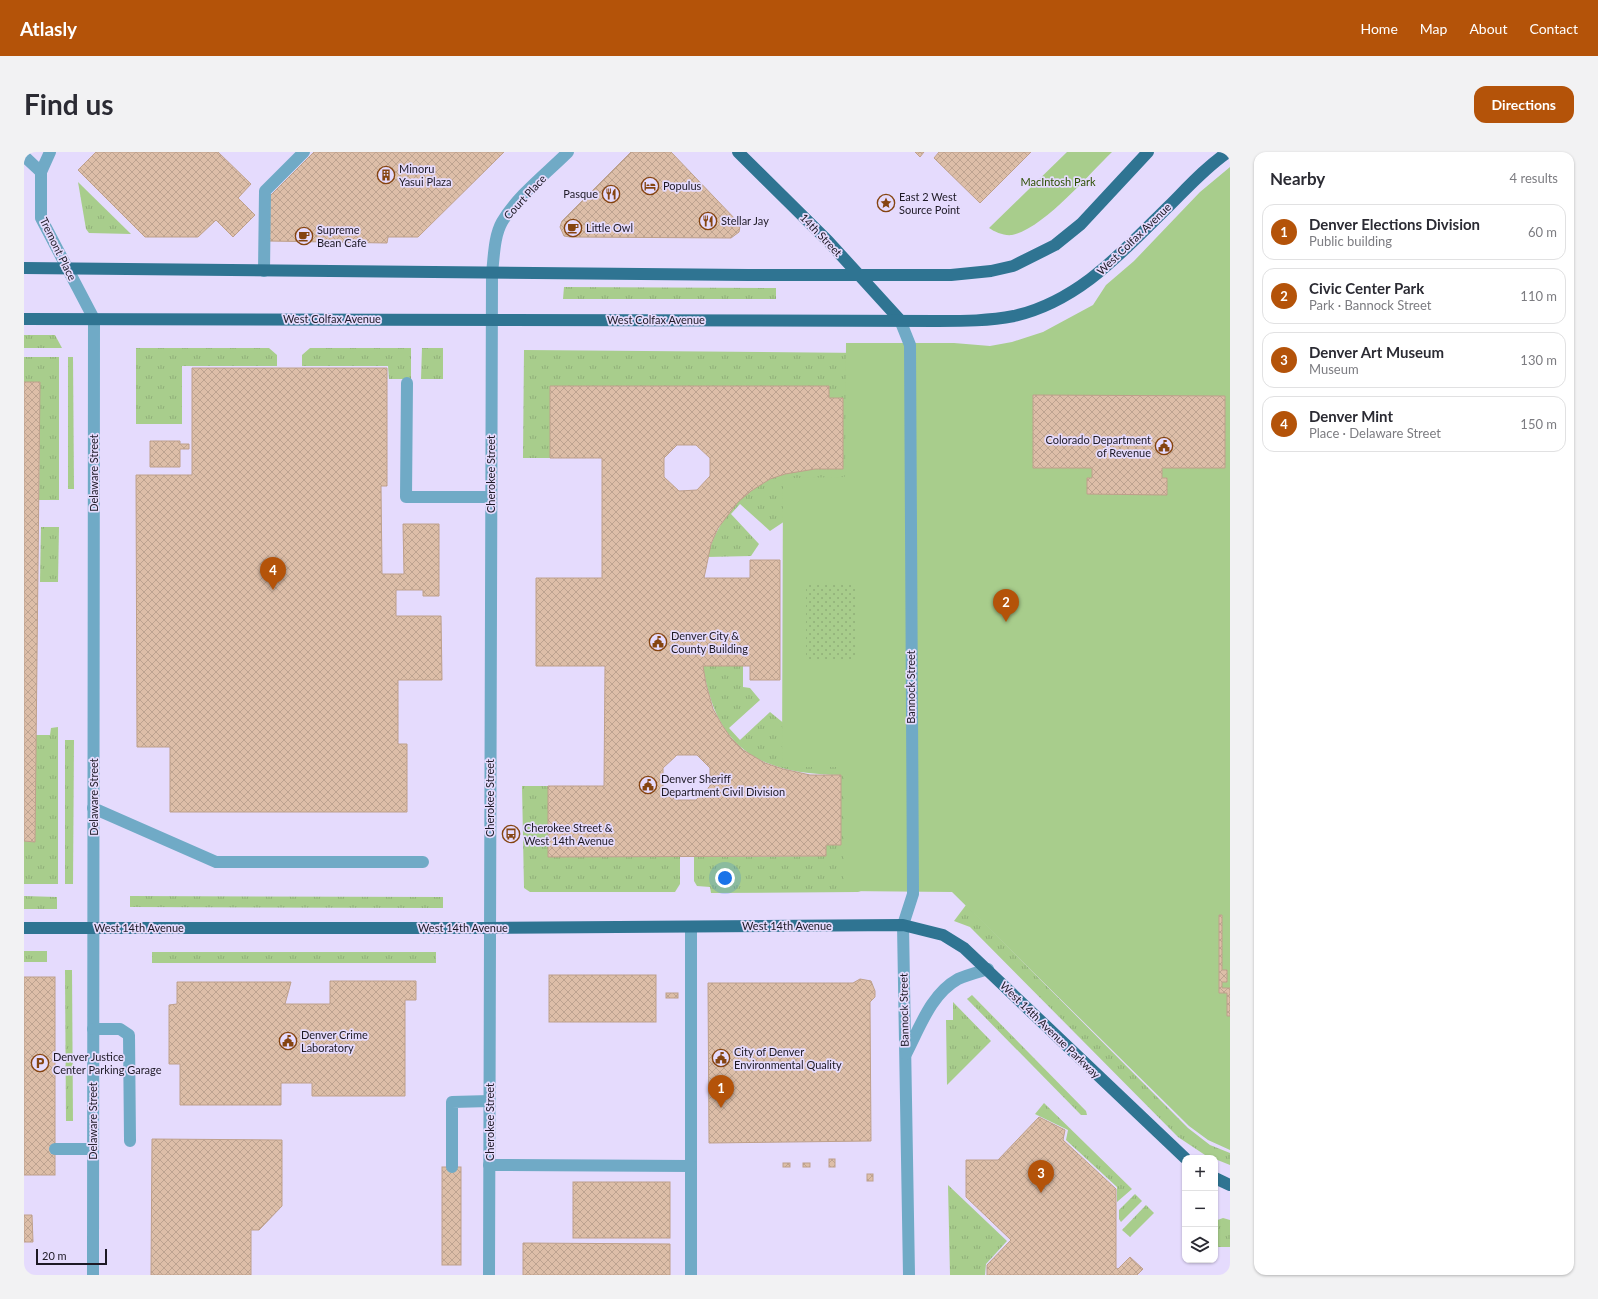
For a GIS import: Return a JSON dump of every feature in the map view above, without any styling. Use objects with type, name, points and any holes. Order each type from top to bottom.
[{"type":"main road","name":"14th Street","points":[[738,152],[828,241],[900,320]]},
{"type":"main road","points":[[24,268],[492,273],[951,275],[997,270],[1027,260],[1055,245],[1081,224],[1148,152]]},
{"type":"main road","name":"West Colfax Avenue","points":[[24,319],[938,321],[997,319],[1029,312],[1064,296],[1099,273],[1115,260],[1198,177],[1228,152]]},
{"type":"main road","name":"West 14th Avenue","points":[[24,928],[902,926]]},
{"type":"main road","name":"West 14th Avenue Parkway","points":[[902,926],[943,934],[964,948],[988,969],[1182,1155]]},
{"type":"main road","points":[[1218,1179],[1230,1185]]},
{"type":"street","name":"Tremont Place","points":[[50,152],[41,172],[41,218],[94,319]]},
{"type":"street","points":[[264,271],[265,191],[304,152]]},
{"type":"street","name":"Court Place","points":[[491,320],[494,251],[502,222],[523,197],[568,152]]},
{"type":"street","points":[[24,156],[41,172]]},
{"type":"street","name":"Delaware Street","points":[[93,1275],[94,319]]},
{"type":"street","name":"Cherokee Street","points":[[489,1275],[491,320]]},
{"type":"street","name":"Bannock Street","points":[[900,320],[910,345],[913,894],[902,926],[909,1275]]},
{"type":"street","points":[[407,383],[406,497],[491,497]]},
{"type":"street","points":[[94,808],[216,862],[423,862]]},
{"type":"street","points":[[691,927],[691,1275]]},
{"type":"street","name":"Bannock Street","points":[[905,1055],[936,997],[947,986],[959,979],[988,969]]},
{"type":"street","points":[[93,1030],[120,1029],[129,1035],[130,1141]]},
{"type":"street","points":[[452,1167],[452,1102],[490,1101]]},
{"type":"street","points":[[55,1149],[93,1149]]},
{"type":"street","points":[[490,1165],[691,1166]]},
{"type":"green space","name":"MacIntosh Park","points":[[1067,152],[1112,152],[1065,200],[1037,223],[1024,231],[1012,235],[1006,235],[989,228]]},
{"type":"green space","points":[[1230,167],[1230,1150],[1208,1140],[1189,1126],[952,892],[844,891],[844,767],[782,767],[783,478],[845,477],[846,343],[954,343],[990,346],[1012,342],[1043,332],[1093,305],[1106,285],[1134,261],[1200,192]]},
{"type":"green space","points":[[78,182],[131,234],[89,233],[86,229]]},
{"type":"green space","points":[[564,287],[776,288],[776,299],[563,299]]},
{"type":"green space","points":[[24,335],[55,335],[62,348],[24,348]]},
{"type":"green space","points":[[136,348],[269,348],[277,355],[277,366],[182,366],[182,424],[136,424]]},
{"type":"green space","points":[[310,348],[411,348],[411,379],[389,379],[388,366],[302,366],[302,355]]},
{"type":"green space","points":[[422,348],[443,348],[443,379],[421,379]]},
{"type":"green space","points":[[524,350],[864,353],[870,501],[788,519],[770,531],[740,504],[731,514],[759,544],[751,556],[707,557],[720,526],[741,500],[754,489],[768,480],[783,474],[800,470],[843,469],[843,399],[829,398],[828,386],[551,386],[550,458],[523,458]]},
{"type":"green space","points":[[24,357],[59,357],[59,500],[39,500],[40,382],[24,382]]},
{"type":"green space","points":[[68,357],[73,357],[74,489],[68,489]]},
{"type":"green space","points":[[41,527],[59,527],[58,582],[40,582]]},
{"type":"green space","points":[[806,584],[856,584],[856,660],[806,660]]},
{"type":"green space","points":[[703,666],[743,666],[743,687],[750,688],[760,700],[729,728],[740,740],[770,712],[786,725],[843,731],[864,890],[858,892],[711,893],[710,887],[697,886],[694,881],[694,857],[826,856],[826,845],[841,844],[841,775],[812,773],[787,769],[765,762],[746,752],[731,737],[719,718],[709,695]]},
{"type":"green space","points":[[58,727],[58,884],[24,884],[24,841],[34,842],[36,735],[50,735],[51,728]]},
{"type":"green space","points":[[65,740],[74,740],[73,884],[65,884]]},
{"type":"green space","points":[[522,786],[548,786],[548,857],[680,857],[680,884],[675,892],[530,892],[524,888]]},
{"type":"green space","points":[[24,896],[57,897],[57,909],[24,909]]},
{"type":"green space","points":[[130,896],[443,897],[443,908],[130,907]]},
{"type":"green space","points":[[966,905],[1188,1128],[1210,1145],[1230,1153],[1230,1165],[1218,1160],[1218,1155],[1205,1155],[1178,1137],[970,927],[954,921]]},
{"type":"green space","points":[[24,951],[47,951],[47,962],[24,962]]},
{"type":"green space","points":[[152,952],[436,952],[436,963],[152,963]]},
{"type":"green space","points":[[65,970],[72,970],[73,1121],[66,1121]]},
{"type":"green space","points":[[972,995],[1086,1111],[1087,1115],[1081,1115],[967,999]]},
{"type":"green space","points":[[953,1002],[991,1041],[947,1085],[946,1020],[953,1020]]},
{"type":"green space","points":[[1044,1103],[1132,1189],[1117,1202],[1117,1187],[1066,1140],[1068,1130],[1035,1114]]},
{"type":"green space","points":[[948,1185],[1007,1241],[986,1264],[985,1275],[950,1275]]},
{"type":"green space","points":[[1135,1194],[1142,1201],[1121,1222],[1119,1219],[1119,1210]]},
{"type":"green space","points":[[1146,1205],[1154,1213],[1130,1237],[1122,1230]]},
{"type":"green space","points":[[1223,1218],[1230,1220],[1230,1247],[1218,1247],[1218,1220]]},
{"type":"building","points":[[96,152],[218,152],[251,184],[238,198],[255,215],[233,237],[216,220],[198,237],[145,237],[78,170]]},
{"type":"building","name":"Minoru Yasui Plaza","points":[[314,152],[504,152],[418,237],[388,237],[387,243],[268,241],[268,198]]},
{"type":"building","name":"Populus","points":[[631,152],[671,152],[737,221],[740,226],[739,232],[731,238],[564,236],[560,227],[562,221]]},
{"type":"building","points":[[915,152],[924,152],[920,157]]},
{"type":"building","points":[[939,152],[1031,152],[980,203],[934,158]]},
{"type":"building","points":[[192,368],[387,368],[387,486],[381,486],[382,574],[404,574],[403,524],[439,524],[439,596],[423,596],[423,590],[396,590],[396,616],[441,616],[442,680],[398,680],[398,744],[407,744],[407,812],[170,812],[170,747],[137,747],[136,475],[192,475]]},
{"type":"building","points":[[24,382],[40,382],[35,842],[24,841]]},
{"type":"building","name":"Denver City & County Building","points":[[550,386],[829,386],[829,398],[843,398],[843,469],[815,469],[785,474],[770,479],[751,491],[738,502],[718,528],[711,544],[704,578],[750,578],[750,560],[780,560],[780,680],[750,680],[750,666],[703,666],[713,709],[731,738],[743,750],[765,763],[783,769],[810,775],[841,775],[841,845],[826,845],[826,856],[548,857],[548,786],[604,786],[605,666],[536,666],[536,578],[602,578],[602,458],[550,458]],"holes":[[[677,445],[696,445],[710,458],[710,476],[697,490],[679,491],[664,477],[664,458]],[[677,755],[697,755],[710,768],[710,786],[696,800],[676,800],[663,787],[663,768]]]},
{"type":"building","points":[[1033,395],[1225,396],[1225,468],[1162,468],[1162,478],[1167,478],[1167,495],[1087,494],[1087,478],[1092,478],[1092,468],[1033,468]]},
{"type":"building","points":[[150,441],[180,441],[180,444],[189,444],[189,449],[180,449],[180,467],[150,467]]},
{"type":"building","points":[[1219,915],[1222,915],[1222,970],[1227,970],[1227,982],[1222,982],[1222,988],[1230,988],[1230,1016],[1227,1016],[1227,993],[1219,993]]},
{"type":"building","points":[[549,975],[656,975],[656,1022],[549,1022]]},
{"type":"building","name":"Denver Justice Center Parking Garage","points":[[24,977],[55,977],[55,1175],[24,1175]]},
{"type":"building","points":[[860,979],[871,981],[875,991],[875,997],[870,1002],[871,1141],[709,1143],[708,983],[853,983]]},
{"type":"building","points":[[330,981],[416,981],[416,1000],[405,1000],[405,1096],[312,1096],[312,1083],[281,1083],[281,1105],[180,1105],[180,1064],[169,1064],[169,1005],[177,1004],[177,982],[291,982],[285,1004],[330,1004]]},
{"type":"building","points":[[666,993],[678,993],[678,998],[666,998]]},
{"type":"building","points":[[1039,1117],[1065,1130],[1063,1140],[1116,1189],[1116,1268],[1118,1269],[1130,1257],[1143,1269],[1137,1275],[987,1275],[987,1265],[1011,1240],[966,1197],[966,1160],[998,1160]]},
{"type":"building","points":[[152,1139],[282,1140],[282,1206],[259,1230],[251,1230],[251,1275],[151,1275]]},
{"type":"building","points":[[829,1159],[835,1159],[835,1167],[829,1167]]},
{"type":"building","points":[[783,1163],[790,1163],[790,1167],[783,1167]]},
{"type":"building","points":[[803,1163],[810,1163],[810,1167],[803,1167]]},
{"type":"building","points":[[442,1167],[461,1167],[461,1265],[442,1265]]},
{"type":"building","points":[[867,1174],[873,1174],[873,1181],[867,1181]]},
{"type":"building","points":[[573,1182],[670,1182],[670,1238],[573,1238]]},
{"type":"building","points":[[24,1215],[32,1215],[33,1242],[24,1242]]},
{"type":"building","points":[[523,1243],[670,1244],[670,1275],[523,1275]]},
{"type":"place","name":"Minoru Yasui Plaza","points":[[386,175]]},
{"type":"place","name":"Populus","points":[[650,186]]},
{"type":"place","name":"Pasque","points":[[611,194]]},
{"type":"place","name":"East 2 West Source Point","points":[[886,203]]},
{"type":"place","name":"Stellar Jay","points":[[708,221]]},
{"type":"place","name":"Little Owl","points":[[573,228]]},
{"type":"place","name":"Supreme Bean Cafe","points":[[304,236]]},
{"type":"place","name":"Colorado Department of Revenue","points":[[1164,446]]},
{"type":"place","name":"Denver Mint","points":[[273,590]]},
{"type":"place","name":"Civic Center Park","points":[[1006,622]]},
{"type":"place","name":"Denver City & County Building","points":[[658,642]]},
{"type":"place","name":"Denver Sheriff Department Civil Division","points":[[648,785]]},
{"type":"place","name":"Cherokee Street & West 14th Avenue","points":[[511,834]]},
{"type":"place","name":"Denver Crime Laboratory","points":[[288,1041]]},
{"type":"place","name":"City of Denver Environmental Quality","points":[[721,1058]]},
{"type":"place","name":"Denver Justice Center Parking Garage","points":[[40,1063]]},
{"type":"place","name":"Denver Elections Division","points":[[721,1108]]},
{"type":"place","name":"Denver Art Museum","points":[[1041,1193]]}]
